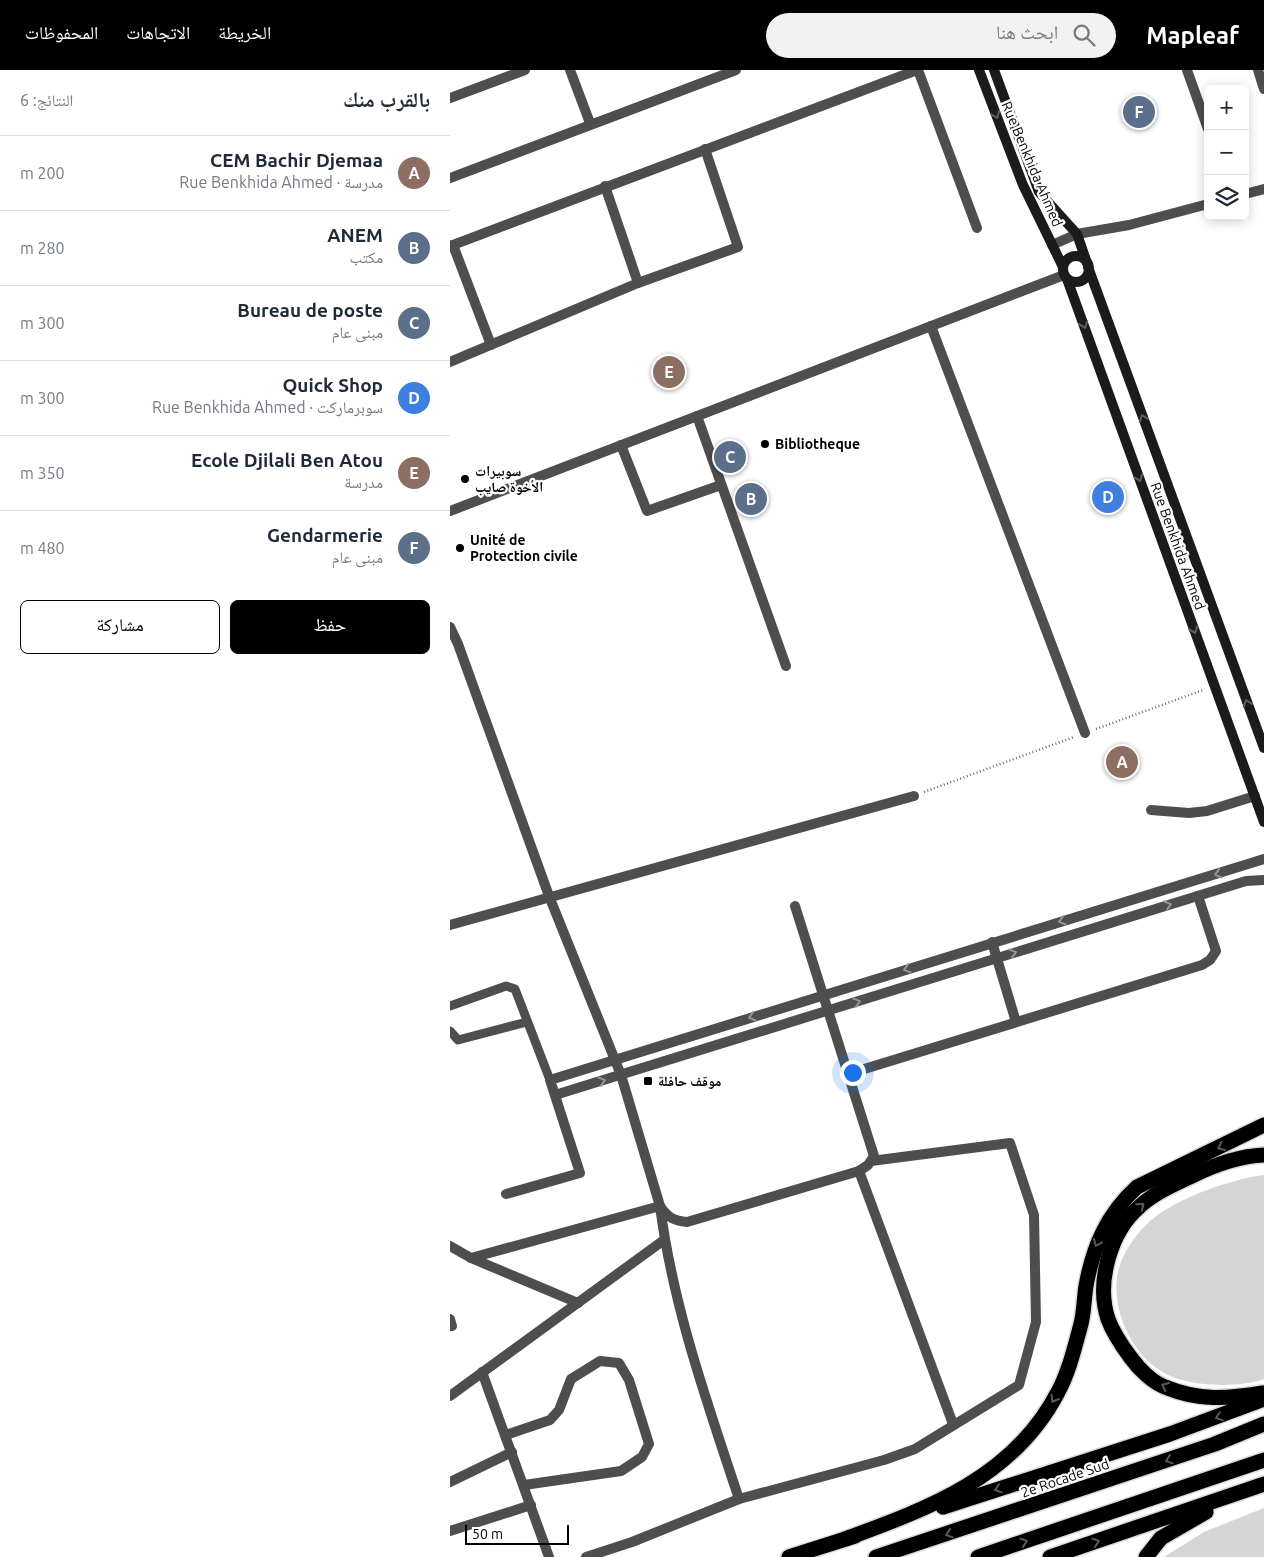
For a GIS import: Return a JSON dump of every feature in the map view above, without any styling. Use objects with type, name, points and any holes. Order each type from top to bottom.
[{"type":"highway","points":[[845,1539],[926,1509],[985,1476],[1027,1439],[1047,1412],[1067,1371],[1081,1323],[1094,1252],[1106,1224],[1120,1202],[1137,1187],[1264,1125]]},
{"type":"highway","points":[[1264,1155],[1248,1155],[1209,1168],[1164,1189],[1138,1207],[1121,1230],[1110,1254],[1103,1287],[1108,1318],[1121,1345],[1139,1369],[1164,1387],[1196,1397],[1225,1399],[1264,1393]]},
{"type":"highway","points":[[789,1557],[1170,1434],[1264,1399]]},
{"type":"highway","name":"2e Rocade Sud","points":[[876,1557],[1215,1444],[1264,1424]]},
{"type":"highway","points":[[978,1557],[1264,1460]]},
{"type":"highway","points":[[1050,1557],[1264,1485]]},
{"type":"highway","points":[[1146,1557],[1161,1538],[1213,1508],[1264,1485]]},
{"type":"main road","name":"Rue Benkhida Ahmed","points":[[979,70],[1023,185],[1065,274],[1264,822]]},
{"type":"main road","points":[[994,70],[1039,192],[1077,234],[1264,747]]},
{"type":"main road","points":[[1076,257],[1088,265],[1084,279],[1075,282],[1065,274],[1068,259],[1076,257]]},
{"type":"street","points":[[450,98],[525,70]]},
{"type":"street","points":[[570,70],[590,123]]},
{"type":"street","points":[[450,178],[590,123],[736,70]]},
{"type":"street","points":[[491,345],[452,246],[605,186],[918,70],[977,228]]},
{"type":"street","points":[[1187,70],[1204,118]]},
{"type":"street","points":[[1258,70],[1264,89]]},
{"type":"street","points":[[450,361],[638,283],[738,247],[704,149]]},
{"type":"street","points":[[605,186],[638,283]]},
{"type":"street","points":[[1249,193],[1264,190]]},
{"type":"street","points":[[1052,244],[1077,234],[1129,225],[1204,205]]},
{"type":"street","points":[[450,510],[1065,274]]},
{"type":"street","points":[[932,326],[1085,733]]},
{"type":"street","points":[[697,416],[786,666]]},
{"type":"street","points":[[621,445],[646,511],[721,485]]},
{"type":"street","points":[[450,627],[549,896],[621,1075],[660,1206],[664,1240],[673,1285],[690,1350],[739,1499]]},
{"type":"street","points":[[450,925],[914,796]]},
{"type":"street","points":[[1151,810],[1198,812],[1255,796]]},
{"type":"street","points":[[506,1194],[580,1173],[550,1080],[1264,859]]},
{"type":"street","points":[[555,1095],[1246,881],[1264,880]]},
{"type":"street","points":[[848,1074],[1202,966],[1210,960],[1216,951],[1198,896]]},
{"type":"street","points":[[660,1206],[667,1216],[678,1222],[688,1222],[859,1170],[871,1161],[874,1156],[795,906]]},
{"type":"street","points":[[992,942],[1016,1022]]},
{"type":"street","points":[[586,1557],[632,1542],[739,1499],[884,1460],[915,1449],[1019,1385],[1036,1322],[1034,1215],[1010,1144],[871,1161]]},
{"type":"street","points":[[859,1170],[953,1424]]},
{"type":"street","points":[[471,1258],[660,1206]]},
{"type":"street","points":[[450,1396],[664,1240]]},
{"type":"street","points":[[450,1246],[471,1258],[578,1303]]},
{"type":"street","points":[[450,1319],[452,1326],[450,1326]]},
{"type":"street","points":[[506,1435],[550,1420],[559,1410],[571,1379],[600,1361],[620,1362],[629,1380],[649,1444],[642,1457],[621,1471],[524,1485]]},
{"type":"street","points":[[482,1372],[549,1557]]},
{"type":"street","points":[[450,1482],[512,1452]]},
{"type":"street","points":[[450,1531],[531,1505]]},
{"type":"lane","points":[[450,1006],[506,986],[514,989],[550,1080]]},
{"type":"lane","points":[[450,1032],[458,1040],[527,1022]]},
{"type":"path","points":[[914,796],[1214,686]]},
{"type":"shaded area","points":[[1264,1175],[1264,1379],[1243,1384],[1211,1385],[1172,1377],[1155,1367],[1145,1358],[1136,1347],[1122,1321],[1116,1292],[1117,1278],[1124,1255],[1144,1227],[1168,1208],[1200,1193],[1234,1181]]},
{"type":"shaded area","points":[[1264,1508],[1264,1557],[1164,1557],[1204,1532]]},
{"type":"place","name":"Gendarmerie","points":[[1139,112]]},
{"type":"place","name":"Ecole Djilali Ben Atou","points":[[669,372]]},
{"type":"place","name":"Bibliotheque","points":[[765,444]]},
{"type":"place","name":"Bureau de poste","points":[[730,457]]},
{"type":"place","name":"سوبيرات الأخوة صايب","points":[[465,479]]},
{"type":"place","name":"Quick Shop","points":[[1108,497]]},
{"type":"place","name":"ANEM","points":[[751,499]]},
{"type":"place","name":"Unité de Protection civile","points":[[460,548]]},
{"type":"place","name":"CEM Bachir Djemaa","points":[[1122,762]]},
{"type":"place","name":"موقف حافلة","points":[[648,1081]]}]
